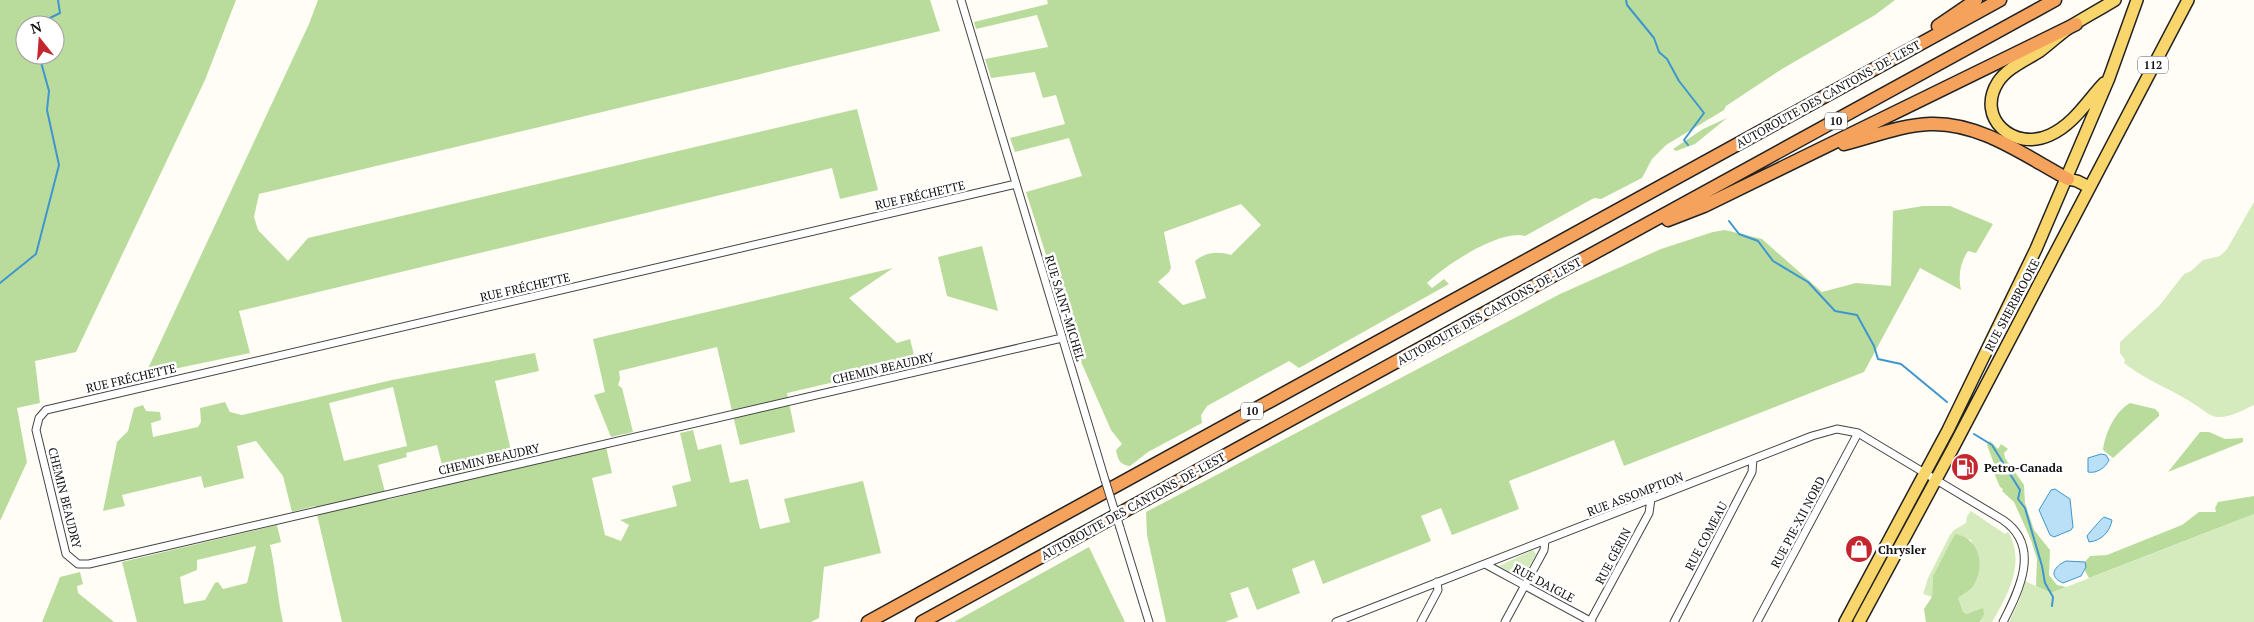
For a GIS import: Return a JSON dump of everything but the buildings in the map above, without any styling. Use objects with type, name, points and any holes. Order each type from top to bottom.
[{"type":"highway","points":[[1880,66],[1976,0]]},
{"type":"highway","name":"AUTOROUTE DES CANTONS-DE-L'EST","points":[[868,622],[2000,0]]},
{"type":"highway","name":"AUTOROUTE DES CANTONS-DE-L'EST","points":[[922,622],[2055,0]]},
{"type":"highway","points":[[1617,240],[1704,206],[2076,24]]},
{"type":"highway","points":[[1822,149],[1915,126],[1952,126],[1986,136],[2068,179]]},
{"type":"main road","points":[[2109,78],[2071,121],[2044,138],[2032,141],[2020,140],[2009,135],[1998,124],[1993,112],[1992,102],[1995,86],[2000,79],[2076,24],[2115,0]]},
{"type":"main road","name":"RUE SHERBROOKE","points":[[1845,622],[1966,395],[2036,249],[2068,179],[2109,78],[2137,0]]},
{"type":"main road","name":"RUE SHERBROOKE","points":[[1859,622],[1937,478],[2188,0]]},
{"type":"main road","points":[[2068,179],[2077,180],[2089,187]]},
{"type":"main road","points":[[2036,249],[2052,258]]},
{"type":"street","name":"RUE SAINT-MICHEL","points":[[961,0],[1148,622]]},
{"type":"street","name":"RUE FRÉCHETTE","points":[[42,414],[52,408],[1016,184]]},
{"type":"street","name":"CHEMIN BEAUDRY","points":[[42,414],[37,422],[36,430],[64,549],[69,559],[84,565],[1062,338]]},
{"type":"street","name":"RUE ASSOMPTION","points":[[1336,622],[1824,431],[1843,429],[1858,433],[1937,478],[2011,525],[2021,538],[2025,560],[2017,588],[2003,622]]},
{"type":"street","name":"RUE PIE-XII NORD","points":[[1757,622],[1858,433]]},
{"type":"street","name":"RUE COMEAU","points":[[1674,622],[1752,472],[1753,459]]},
{"type":"street","name":"RUE GÉRIN","points":[[1591,622],[1649,513],[1650,500]]},
{"type":"street","points":[[1505,622],[1544,550],[1545,541]]},
{"type":"street","name":"RUE DAIGLE","points":[[1485,564],[1591,622]]},
{"type":"street","points":[[1421,622],[1438,590],[1437,582]]},
{"type":"green space","points":[[0,0],[236,0],[205,80],[76,352],[35,361],[40,403],[17,408],[27,462],[0,521]]},
{"type":"green space","points":[[318,0],[930,0],[940,31],[259,194],[254,217],[258,230],[288,261],[308,238],[857,109],[878,190],[840,199],[832,168],[239,311],[250,353],[145,375],[309,24]]},
{"type":"green space","points":[[1047,0],[1895,0],[1875,15],[1782,69],[1726,106],[1724,110],[1666,145],[1652,159],[1642,178],[1601,199],[1594,198],[1525,236],[1515,235],[1502,238],[1474,250],[1447,267],[1427,283],[1432,288],[1444,279],[1449,284],[1299,368],[1289,361],[1207,406],[1201,415],[1202,423],[1148,452],[1130,466],[1121,463],[1118,459],[1116,450],[1122,444],[1111,430],[1078,355],[1026,192],[1082,176],[1069,138],[1015,152],[1010,138],[1065,124],[1056,95],[1043,98],[1035,72],[991,78],[985,59],[1048,47],[1037,15],[976,29],[974,22],[1048,4]],"holes":[[[1241,204],[1261,225],[1231,255],[1212,253],[1195,261],[1206,298],[1183,305],[1158,282],[1171,268],[1164,232]]]},
{"type":"green space","points":[[1727,118],[1695,144],[1676,151],[1673,149],[1703,129]]},
{"type":"green space","points":[[2254,202],[2254,405],[2232,415],[2217,417],[2141,375],[2124,363],[2125,360],[2120,353],[2120,342],[2159,306],[2184,274],[2191,271],[2203,260],[2220,256],[2227,249]]},
{"type":"green space","points":[[1923,206],[1950,206],[1993,224],[1976,253],[1968,251],[1965,256],[1960,269],[1961,290],[1920,268],[1864,372],[1624,466],[1614,440],[1509,481],[1519,509],[1452,535],[1441,508],[1421,516],[1431,541],[1323,584],[1314,560],[1292,569],[1300,593],[1257,610],[1248,587],[1230,593],[1238,617],[1225,622],[1166,622],[1147,535],[1146,512],[1560,294],[1661,249],[1713,232],[1725,230],[1762,239],[1822,292],[1856,283],[1891,286],[1893,211]]},
{"type":"green space","points":[[982,246],[998,311],[947,296],[938,257]]},
{"type":"green space","points":[[893,268],[849,298],[897,343],[910,339],[916,363],[787,393],[795,432],[740,445],[717,347],[619,371],[620,379],[618,385],[622,388],[633,432],[611,437],[594,395],[605,392],[593,339]]},
{"type":"green space","points":[[535,353],[539,371],[495,381],[515,468],[606,447],[612,473],[592,478],[605,535],[621,541],[629,525],[620,520],[677,506],[672,486],[691,481],[680,433],[693,430],[698,450],[721,444],[730,483],[748,479],[760,529],[790,522],[784,499],[863,481],[881,553],[824,567],[819,618],[811,622],[342,622],[315,506],[292,512],[283,476],[256,441],[237,446],[244,478],[204,488],[201,476],[122,495],[125,506],[103,511],[117,442],[128,431],[134,408],[143,405],[146,411],[160,412],[161,420],[151,423],[153,437],[198,427],[201,422],[200,408],[225,402],[230,412],[242,415],[392,380]],"holes":[[[393,387],[407,446],[344,461],[329,403]],[[437,445],[447,485],[387,500],[378,465],[407,457],[406,453]]]},
{"type":"green space","points":[[2130,403],[2155,409],[2159,416],[2113,458],[2103,450],[2106,437],[2115,417]]},
{"type":"green space","points":[[2200,432],[2209,432],[2225,439],[2243,438],[2243,442],[2168,472]]},
{"type":"green space","points":[[1990,441],[1998,449],[2001,444],[2008,449],[2004,453],[2005,458],[2024,485],[2025,503],[2034,530],[2050,550],[2049,575],[2057,585],[2066,587],[2051,593],[2036,586],[2037,559],[2031,540],[2014,502],[2002,491],[2003,489],[2000,487],[1994,473],[1996,469],[1987,445]]},
{"type":"green space","points":[[2254,496],[2254,514],[2089,578],[2085,571],[2085,562],[2090,556],[2107,555],[2182,525],[2199,512],[2216,512],[2215,508],[2218,502]]},
{"type":"green space","points":[[1971,511],[2005,534],[2008,532],[2013,543],[2015,567],[2013,578],[2004,601],[1992,622],[1980,622],[1982,621],[1963,612],[1957,597],[1973,584],[1979,572],[1971,540],[1955,535],[1933,576],[1932,597],[1923,594],[1928,578],[1950,535],[1954,530],[1966,523],[1967,516]]},
{"type":"green space","points":[[2254,514],[2254,622],[2009,622],[2019,601],[2025,581],[2051,593]]},
{"type":"green space","points":[[277,525],[281,542],[270,545],[283,622],[137,622],[122,562]],"holes":[[[256,546],[247,583],[223,589],[218,582],[215,583],[205,600],[184,604],[180,577],[197,570],[197,560]]]},
{"type":"green space","points":[[1955,534],[1970,541],[1975,547],[1980,562],[1977,578],[1973,586],[1958,598],[1963,612],[1967,614],[1983,608],[1984,614],[1980,622],[1926,622],[1924,609],[1932,597],[1933,576]]},
{"type":"green space","points":[[1089,547],[1125,622],[954,622]]},
{"type":"green space","points":[[1533,550],[1536,554],[1523,578],[1499,566]]},
{"type":"green space","points":[[80,572],[83,584],[77,586],[78,593],[114,622],[42,622],[60,577]]},
{"type":"water","points":[[2101,454],[2106,455],[2109,460],[2108,463],[2098,471],[2088,472],[2088,458]]},
{"type":"water","points":[[2055,489],[2070,499],[2073,527],[2071,530],[2054,537],[2050,535],[2039,510],[2051,490]]},
{"type":"water","points":[[2104,517],[2112,520],[2109,528],[2101,538],[2089,542],[2087,536]]},
{"type":"water","points":[[2066,561],[2085,562],[2086,567],[2081,576],[2063,583],[2055,577],[2054,571]]},
{"type":"waterway","points":[[56,15],[60,13],[58,0]]},
{"type":"waterway","points":[[1626,0],[1627,5],[1654,38],[1659,52],[1667,59],[1679,81],[1704,113],[1684,140],[1688,145]]},
{"type":"waterway","points":[[0,283],[36,254],[59,165],[47,110],[49,91],[42,65]]},
{"type":"waterway","points":[[1729,221],[1739,234],[1758,241],[1773,261],[1808,282],[1835,311],[1857,315],[1874,346],[1878,359],[1901,364],[1947,402]]},
{"type":"waterway","points":[[1974,434],[1992,445],[2020,490],[2018,499],[2025,508],[2045,583],[2053,597],[2052,606]]},
{"type":"place","name":"Petro-Canada","points":[[1965,467]]},
{"type":"place","name":"Chrysler","points":[[1859,549]]}]
